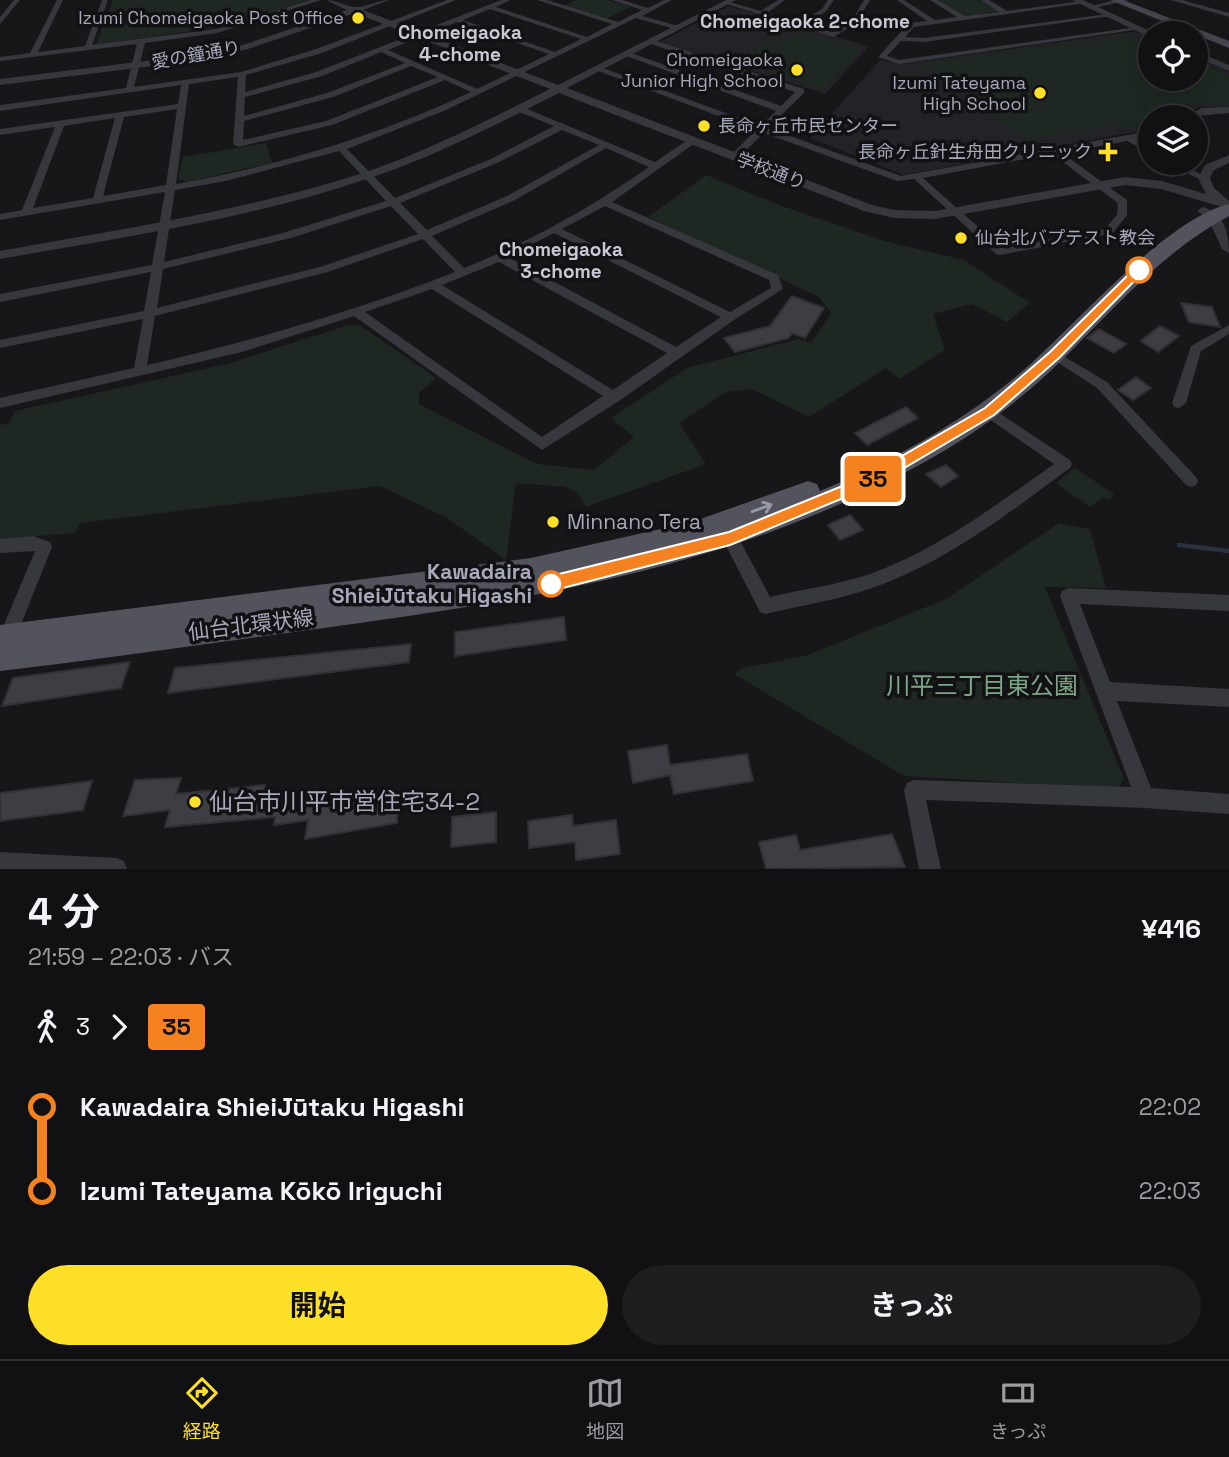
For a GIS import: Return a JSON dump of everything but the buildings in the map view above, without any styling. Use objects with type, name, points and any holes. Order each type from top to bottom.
[{"type":"main road","points":[[1115,0],[1229,45]]},
{"type":"main road","points":[[1089,3],[1145,21]]},
{"type":"main road","points":[[1208,43],[1229,51]]},
{"type":"main road","name":"仙台北環状線","points":[[2,647],[538,586],[610,571],[730,538],[872,480],[990,412],[1055,355],[1171,242],[1221,207]]},
{"type":"main road","name":"仙台北環状線","points":[[2,647],[567,564],[634,548],[746,514],[852,473],[942,425],[1024,365],[1152,243],[1221,207]]},
{"type":"street","points":[[0,2],[16,0]]},
{"type":"street","points":[[0,22],[16,0]]},
{"type":"street","points":[[33,54],[60,0]]},
{"type":"street","points":[[88,47],[105,0]]},
{"type":"street","points":[[0,59],[217,31],[318,0]]},
{"type":"street","name":"学校通り","points":[[330,0],[867,208],[918,216],[955,212],[1102,184],[1142,181],[1221,207]]},
{"type":"street","name":"愛の鐘通り","points":[[0,82],[136,65],[245,47],[385,0]]},
{"type":"street","points":[[0,108],[185,85],[242,74],[319,51],[453,0]]},
{"type":"street","points":[[242,95],[318,74],[507,0]]},
{"type":"street","points":[[540,0],[618,24]]},
{"type":"street","points":[[615,0],[648,10]]},
{"type":"street","points":[[0,217],[226,178],[341,148],[408,124],[669,0]]},
{"type":"street","points":[[761,14],[782,0]]},
{"type":"street","points":[[801,25],[824,10],[831,0]]},
{"type":"street","points":[[0,255],[167,226],[297,196],[365,176],[438,148],[520,109],[729,2],[834,35],[855,21],[867,0]]},
{"type":"street","points":[[900,0],[933,22]]},
{"type":"street","points":[[933,0],[1010,46]]},
{"type":"street","points":[[984,0],[1005,12]]},
{"type":"street","points":[[1051,0],[1063,5]]},
{"type":"street","points":[[1126,0],[1063,5],[912,25],[882,57],[899,62],[1137,29]]},
{"type":"street","points":[[1174,0],[1229,15]]},
{"type":"street","points":[[1202,9],[1210,0]]},
{"type":"street","points":[[1089,3],[1108,16],[1137,29]]},
{"type":"street","points":[[491,7],[587,39]]},
{"type":"street","points":[[636,16],[675,28]]},
{"type":"street","points":[[900,39],[911,42],[1108,16]]},
{"type":"street","points":[[458,20],[555,54]]},
{"type":"street","points":[[651,41],[801,91],[734,157]]},
{"type":"street","points":[[129,91],[141,42]]},
{"type":"street","points":[[382,50],[478,92]]},
{"type":"street","points":[[625,54],[783,110]]},
{"type":"street","points":[[1208,59],[1229,68]]},
{"type":"street","points":[[241,119],[330,95],[411,63]]},
{"type":"street","points":[[597,69],[900,179],[1138,136]]},
{"type":"street","points":[[242,74],[238,144],[330,122],[444,78]]},
{"type":"street","points":[[140,371],[156,269],[167,226],[185,85]]},
{"type":"street","points":[[0,132],[182,106]]},
{"type":"street","points":[[520,109],[656,166]]},
{"type":"street","points":[[1208,111],[1229,110]]},
{"type":"street","points":[[97,200],[120,115]]},
{"type":"street","points":[[26,212],[60,124]]},
{"type":"street","points":[[0,298],[156,269],[273,242],[392,203],[478,170],[560,127]]},
{"type":"street","points":[[1129,138],[1138,143]]},
{"type":"street","points":[[0,403],[242,348],[357,312],[432,284],[499,257],[605,202],[692,141]]},
{"type":"street","points":[[0,344],[150,314],[293,280],[424,235],[512,197],[604,146]]},
{"type":"street","points":[[341,148],[365,176],[461,272]]},
{"type":"street","points":[[917,177],[1000,252],[1109,231],[1122,215],[1124,202],[1055,152]]},
{"type":"street","points":[[1204,178],[1209,168],[1229,158]]},
{"type":"street","points":[[1197,175],[1204,178],[1208,189],[1221,207],[1229,249]]},
{"type":"street","points":[[357,312],[542,444],[730,317],[777,289],[774,278],[605,202]]},
{"type":"street","points":[[554,229],[730,317]]},
{"type":"street","points":[[499,257],[677,354]]},
{"type":"street","points":[[432,284],[614,397]]},
{"type":"street","points":[[1179,403],[1195,349],[1229,329]]},
{"type":"street","points":[[1055,355],[1102,385],[1191,481]]},
{"type":"street","points":[[730,538],[766,606],[875,579],[932,552],[1008,505],[1065,464],[990,412]]},
{"type":"street","points":[[0,546],[33,543],[44,547],[2,647]]},
{"type":"street","points":[[1145,798],[1068,596],[1229,603]]},
{"type":"street","points":[[1106,691],[1229,698]]},
{"type":"street","points":[[930,869],[914,790],[1145,798],[1229,804]]},
{"type":"street","points":[[0,863],[116,869]]},
{"type":"shaded area","name":"Chomeigaoka Junior High School","points":[[729,6],[869,46],[825,94],[660,42]]},
{"type":"shaded area","name":"Izumi Tateyama High School","points":[[1136,31],[1138,91],[1208,91],[1208,63],[1229,72],[1229,107],[1138,105],[1138,131],[904,175],[810,138],[880,60],[903,64]]},
{"type":"green space","points":[[113,0],[314,0],[240,24],[96,45]]},
{"type":"green space","points":[[576,0],[608,0],[631,7],[606,19],[563,6]]},
{"type":"green space","points":[[938,0],[980,0],[1001,11],[965,16]]},
{"type":"green space","points":[[800,32],[851,46],[860,52],[824,87],[812,86],[746,66],[742,58],[775,37],[787,41]]},
{"type":"green space","points":[[1125,35],[1138,38],[1138,91],[1208,91],[1208,66],[1229,76],[1229,105],[1138,105],[1138,126],[1126,128],[1111,126],[1029,140],[920,63]]},
{"type":"green space","points":[[266,143],[272,163],[187,182],[178,179],[183,157]]},
{"type":"green space","points":[[706,175],[782,206],[888,242],[964,260],[1030,303],[1007,322],[972,304],[933,314],[945,350],[899,379],[886,368],[809,417],[752,389],[726,392],[679,423],[706,464],[586,507],[578,493],[566,487],[516,483],[506,560],[447,518],[380,486],[80,523],[75,533],[0,539],[0,425],[9,423],[15,411],[227,364],[349,325],[361,326],[436,378],[419,393],[419,404],[537,464],[594,470],[634,437],[611,418],[687,368],[799,339],[811,343],[831,313],[819,297],[648,217]]},
{"type":"green space","points":[[1075,468],[1114,494],[1110,501],[1103,497],[1090,507],[1056,483]]},
{"type":"green space","name":"川平三丁目東公園","points":[[1059,523],[1090,529],[1106,588],[1045,587],[1124,779],[1118,789],[904,776],[734,674],[743,668],[805,656],[946,599]]},
{"type":"waterway","points":[[1179,545],[1229,551]]},
{"type":"bus line","name":"35","points":[[551,584],[661,558],[730,538],[872,480],[990,412],[1055,355],[1139,270]]},
{"type":"place","name":"Izumi Chomeigaoka Post Office","points":[[358,18]]},
{"type":"place","name":"Chomeigaoka Junior High School","points":[[797,70]]},
{"type":"place","name":"Izumi Tateyama High School","points":[[1040,93]]},
{"type":"place","name":"長命ヶ丘市民センター","points":[[704,126]]},
{"type":"place","name":"長命ヶ丘針生舟田クリニック","points":[[1108,152]]},
{"type":"place","name":"仙台北バプテスト教会","points":[[961,238]]},
{"type":"place","name":"Minnano Tera","points":[[553,522]]},
{"type":"place","name":"Kawadaira ShieiJūtaku Higashi","points":[[551,584]]},
{"type":"place","name":"仙台市川平市営住宅34-2","points":[[195,802]]},
{"type":"district","name":"Chomeigaoka 2-chome","points":[[805,21]]},
{"type":"district","name":"Chomeigaoka 4-chome","points":[[460,43]]},
{"type":"district","name":"Chomeigaoka 3-chome","points":[[561,260]]}]
